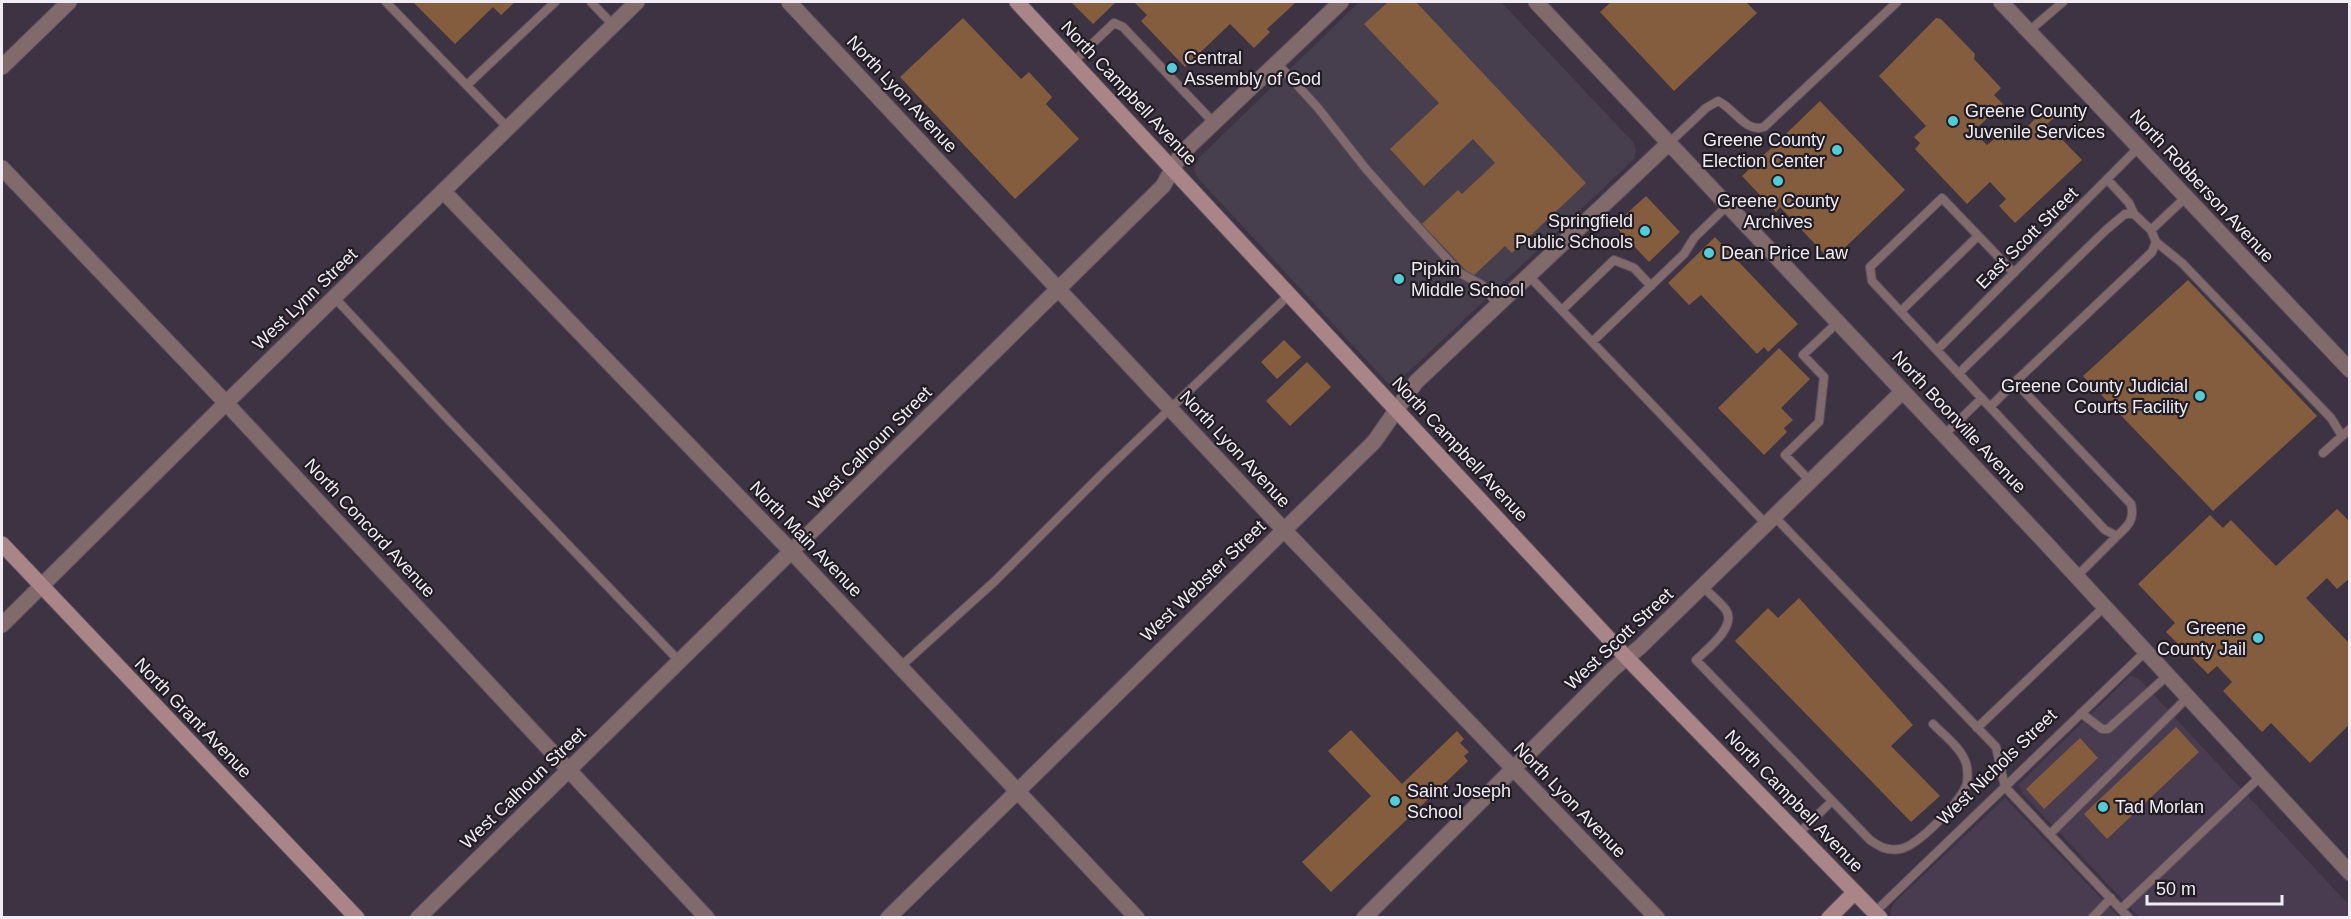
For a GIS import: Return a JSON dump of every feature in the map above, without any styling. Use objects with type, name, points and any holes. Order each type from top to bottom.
[{"type":"main road","name":"North Campbell Avenue","points":[[1017,2],[1626,657],[1877,915]]},
{"type":"main road","name":"North Grant Avenue","points":[[2,544],[357,918]]},
{"type":"main road","points":[[1829,918],[1855,892]]},
{"type":"street","points":[[2,67],[69,2]]},
{"type":"street","name":"West Lynn Street","points":[[2,625],[637,2]]},
{"type":"street","name":"North Lyon Avenue","points":[[789,2],[1284,530],[1657,918]]},
{"type":"street","name":"West Calhoun Street","points":[[418,918],[1163,186],[1181,154],[1341,2]]},
{"type":"street","name":"North Boonville Avenue","points":[[1536,2],[2077,576],[2349,873]]},
{"type":"street","name":"North Robberson Avenue","points":[[2001,2],[2349,370]]},
{"type":"street","name":"West Webster Street","points":[[888,918],[1374,442],[1416,382],[1669,143]]},
{"type":"street","name":"North Concord Avenue","points":[[2,168],[226,403],[706,918]]},
{"type":"street","name":"North Main Avenue","points":[[443,191],[792,552],[1137,918]]},
{"type":"street","name":"West Scott Street","points":[[1364,918],[1626,657],[1640,647],[1903,391]]},
{"type":"lane","points":[[386,2],[508,128]]},
{"type":"lane","points":[[467,85],[555,2]]},
{"type":"lane","points":[[591,2],[613,26]]},
{"type":"lane","points":[[1669,143],[1706,108],[1718,101],[1731,108],[1750,127],[1757,129],[1764,127],[1897,2]]},
{"type":"lane","points":[[2029,31],[2063,2]]},
{"type":"lane","points":[[1073,62],[1114,23],[1123,27],[1214,123]]},
{"type":"lane","points":[[1277,63],[1318,108],[1366,169],[1406,214],[1460,273],[1482,285],[1498,305]]},
{"type":"lane","name":"East Scott Street","points":[[1937,350],[2139,147]]},
{"type":"lane","points":[[2107,179],[2129,203],[2134,214],[2151,230],[2156,242],[2182,263],[2331,418],[2342,436]]},
{"type":"lane","points":[[2151,230],[2186,197]]},
{"type":"lane","points":[[2014,273],[1942,198],[1870,267],[1872,281],[2105,530],[2117,536]]},
{"type":"lane","points":[[1592,342],[1684,254],[1694,238],[1728,205]]},
{"type":"lane","points":[[1959,373],[2106,230],[2125,214],[2134,214]]},
{"type":"lane","points":[[1900,311],[1978,236]]},
{"type":"lane","points":[[1991,406],[2124,281],[2152,252],[2156,242]]},
{"type":"lane","points":[[1562,310],[1614,260],[1634,268],[1651,286]]},
{"type":"lane","points":[[1529,276],[1996,747],[2005,787],[2129,918]]},
{"type":"lane","points":[[900,667],[995,581],[1104,472],[1290,294]]},
{"type":"lane","points":[[334,297],[680,662]]},
{"type":"lane","points":[[1810,481],[1785,455],[1819,422],[1824,377],[1803,355],[1838,322]]},
{"type":"lane","points":[[2015,382],[2131,504],[2133,518],[2077,576]]},
{"type":"lane","points":[[1944,435],[1982,398]]},
{"type":"lane","points":[[2323,453],[2349,429]]},
{"type":"lane","points":[[1702,586],[1727,612],[1728,621],[1723,634],[1696,660],[1870,840],[1886,850],[1902,849],[1917,840],[1960,799],[1968,783],[1966,763],[1956,748],[1933,724]]},
{"type":"lane","points":[[1977,728],[2105,606]]},
{"type":"lane","name":"West Nichols Street","points":[[1877,915],[2146,651]]},
{"type":"lane","points":[[2081,713],[2102,729],[2108,729],[2168,675]]},
{"type":"lane","points":[[2050,834],[2188,697]]},
{"type":"lane","points":[[2121,909],[2261,776]]},
{"type":"lane","points":[[1798,834],[1832,801]]},
{"type":"lane","points":[[2091,918],[2111,898]]},
{"type":"shaded area","name":"Pipkin Middle School","points":[[1359,2],[1501,2],[1633,142],[1636,150],[1634,159],[1398,382],[1391,385],[1197,177],[1194,168],[1199,158]]},
{"type":"shaded area","points":[[2131,675],[2140,680],[2349,905],[2349,917],[2139,917],[2022,793],[2019,784]]},
{"type":"shaded area","points":[[2005,798],[2119,917],[1892,918],[1890,912],[1895,902]]},
{"type":"building","points":[[413,2],[515,2],[501,15],[493,7],[455,44]]},
{"type":"building","points":[[1071,2],[1116,2],[1093,24]]},
{"type":"building","points":[[1134,2],[1296,2],[1267,29],[1270,32],[1254,48],[1230,24],[1185,67],[1141,21],[1147,15]]},
{"type":"building","points":[[1388,2],[1416,2],[1586,183],[1512,253],[1505,246],[1472,277],[1422,224],[1458,190],[1462,194],[1495,163],[1473,139],[1424,186],[1390,149],[1439,103],[1364,24]]},
{"type":"building","points":[[1611,2],[1746,2],[1757,13],[1674,91],[1600,12]]},
{"type":"building","points":[[963,18],[1021,79],[1029,72],[1052,97],[1046,104],[1079,139],[1015,199],[900,77]]},
{"type":"building","name":"Greene County Juvenile Services","points":[[1936,18],[1941,19],[1975,54],[1974,59],[2001,88],[1994,95],[2003,104],[1979,126],[1978,136],[1987,145],[2003,132],[2007,136],[2013,129],[2019,135],[2045,109],[2054,118],[2047,124],[2082,160],[2015,223],[1999,206],[2006,199],[1990,182],[1967,204],[1915,149],[1920,143],[1914,137],[1926,126],[1879,76]]},
{"type":"building","points":[[1820,101],[1905,190],[1831,261],[1780,207],[1776,212],[1742,176]]},
{"type":"building","points":[[1646,196],[1680,232],[1649,262],[1614,225]]},
{"type":"building","points":[[1715,237],[1798,324],[1768,352],[1764,347],[1757,354],[1701,295],[1689,305],[1668,283]]},
{"type":"building","name":"Greene County Judicial Courts Facility","points":[[2188,280],[2317,416],[2213,511],[2083,376]]},
{"type":"building","points":[[1284,340],[1301,357],[1277,379],[1261,362]]},
{"type":"building","points":[[1779,348],[1810,379],[1781,408],[1793,420],[1784,428],[1787,432],[1764,455],[1718,408]]},
{"type":"building","points":[[1307,362],[1331,387],[1290,426],[1266,401]]},
{"type":"building","name":"Greene County Jail","points":[[2337,509],[2350,522],[2350,578],[2337,589],[2327,578],[2306,598],[2350,644],[2350,724],[2310,763],[2271,723],[2262,732],[2223,691],[2232,682],[2217,666],[2208,674],[2166,632],[2175,623],[2138,584],[2210,515],[2223,528],[2231,520],[2276,566]]},
{"type":"building","points":[[1799,598],[1913,725],[1891,746],[1940,796],[1911,822],[1735,641],[1768,608],[1778,618]]},
{"type":"building","points":[[2176,727],[2199,752],[2107,839],[2084,814]]},
{"type":"building","points":[[1351,730],[1402,784],[1457,731],[1464,739],[1460,743],[1469,752],[1464,756],[1468,761],[1331,892],[1302,862],[1371,796],[1328,751]]},
{"type":"building","points":[[2080,738],[2098,758],[2044,809],[2026,789]]},
{"type":"place","name":"Central Assembly of God","points":[[1172,68]]},
{"type":"place","name":"Greene County Juvenile Services","points":[[1953,121]]},
{"type":"place","name":"Greene County Election Center","points":[[1837,150]]},
{"type":"place","name":"Greene County Archives","points":[[1778,181]]},
{"type":"place","name":"Springfield Public Schools","points":[[1645,231]]},
{"type":"place","name":"Dean Price Law","points":[[1709,253]]},
{"type":"place","name":"Pipkin Middle School","points":[[1399,279]]},
{"type":"place","name":"Greene County Judicial Courts Facility","points":[[2200,396]]},
{"type":"place","name":"Greene County Jail","points":[[2258,638]]},
{"type":"place","name":"Saint Joseph School","points":[[1395,801]]},
{"type":"place","name":"Tad Morlan","points":[[2103,807]]}]
